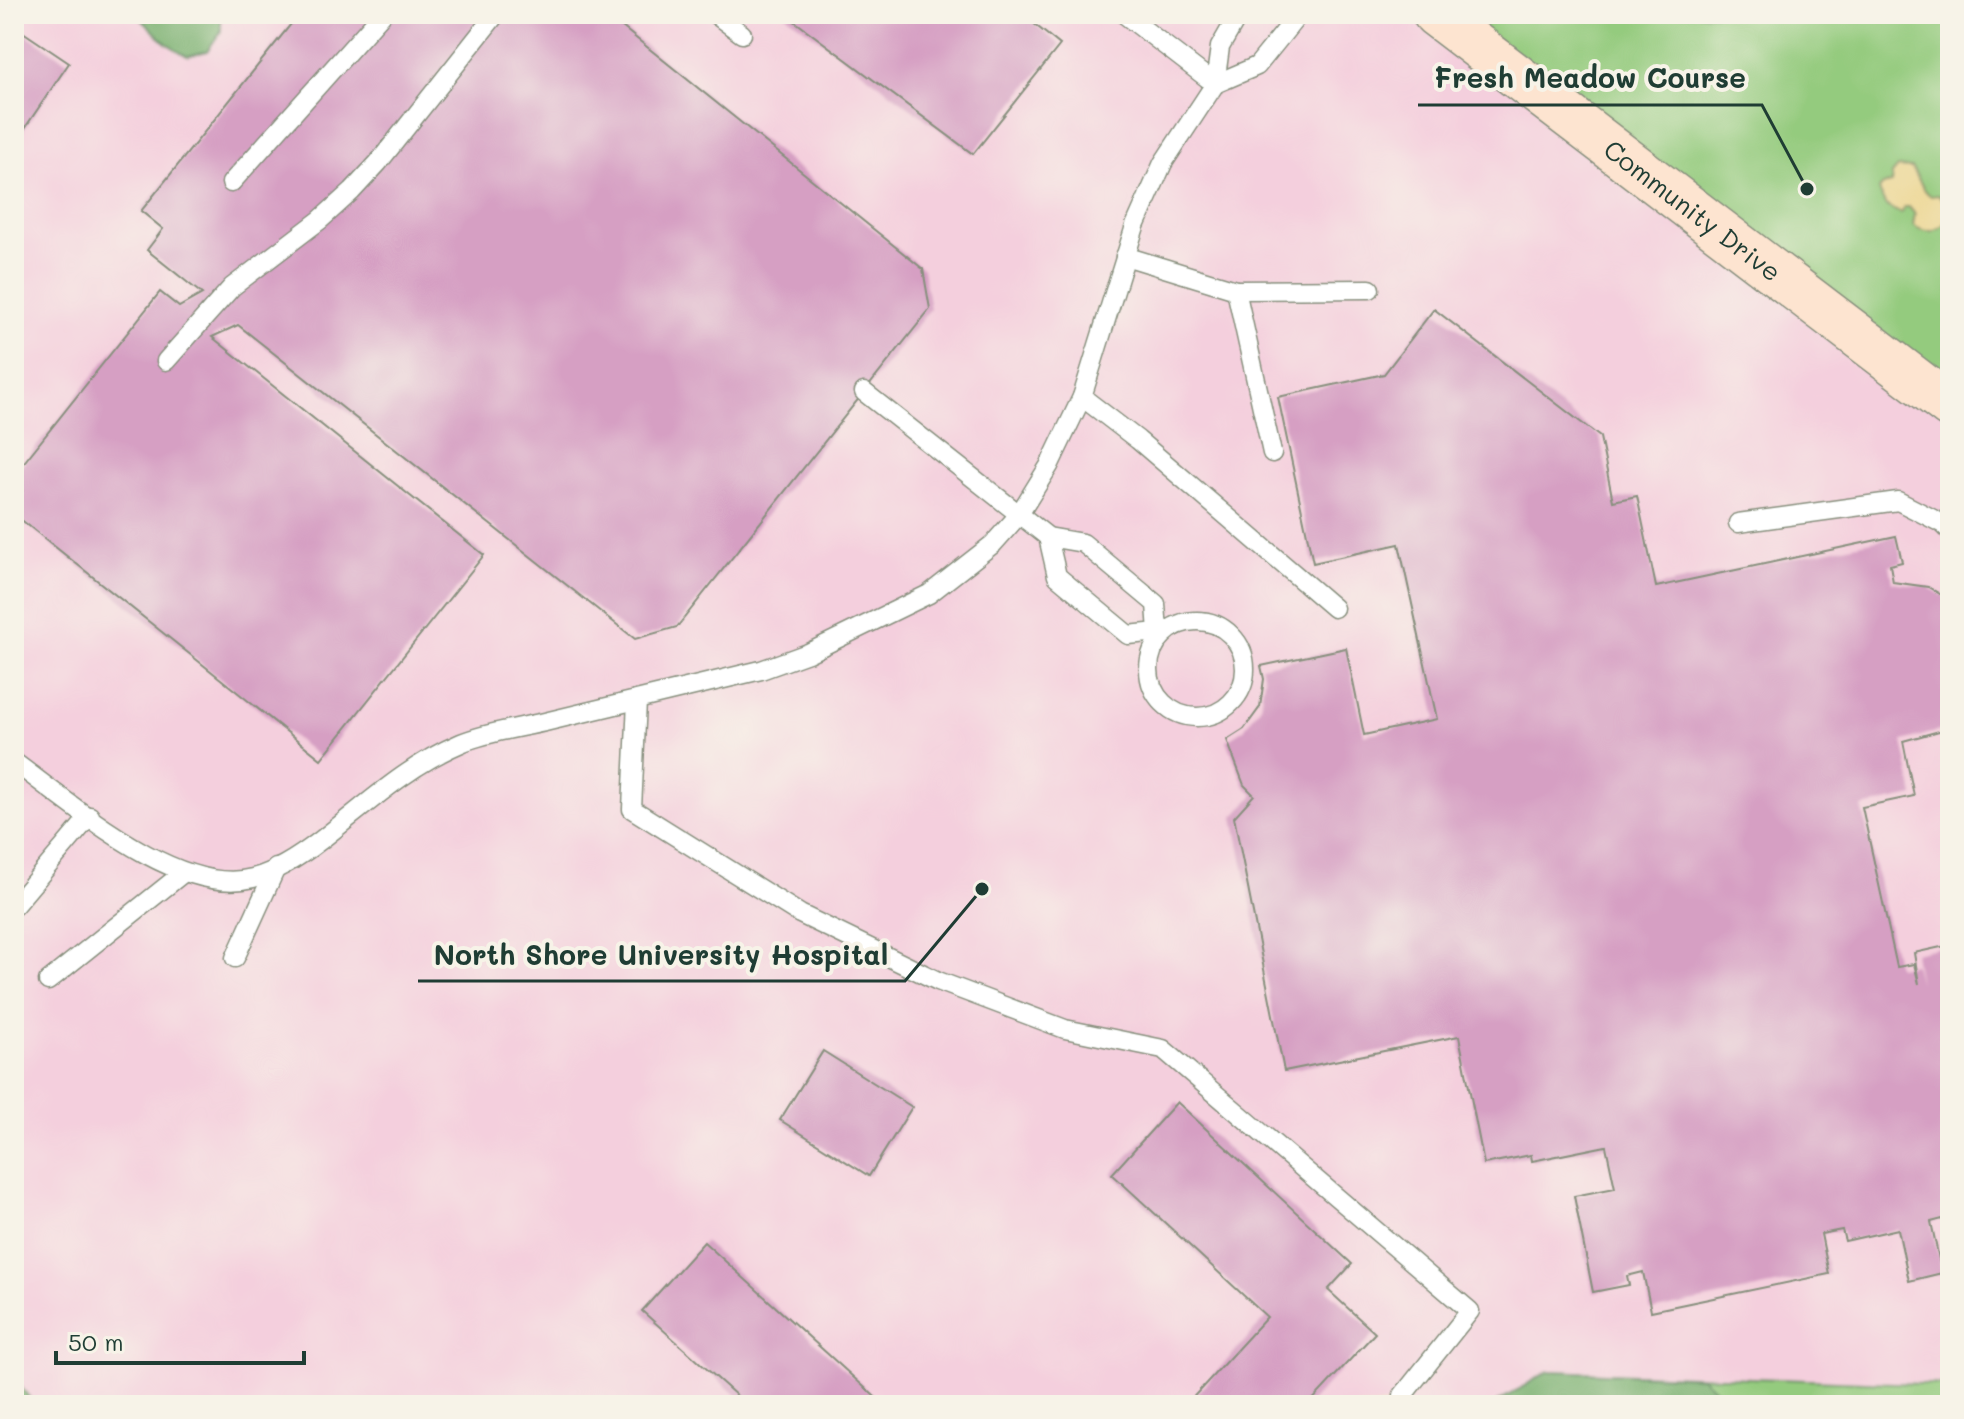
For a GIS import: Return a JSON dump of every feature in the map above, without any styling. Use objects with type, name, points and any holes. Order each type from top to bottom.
[{"type":"main road","name":"Community Drive","points":[[1435,14],[1950,406]]},
{"type":"lane","points":[[231,183],[382,14]]},
{"type":"lane","points":[[166,361],[232,287],[320,220],[360,182],[496,14]]},
{"type":"lane","points":[[715,14],[742,34]]},
{"type":"lane","points":[[1124,14],[1215,84]]},
{"type":"lane","points":[[14,762],[150,858],[183,873],[228,881],[253,878],[319,842],[368,800],[415,767],[462,743],[761,670],[808,653],[929,594],[993,544],[1018,516],[1049,466],[1082,397],[1135,226],[1163,163],[1215,84],[1220,47],[1239,14]]},
{"type":"lane","points":[[1215,84],[1257,66],[1299,14]]},
{"type":"lane","points":[[1125,256],[1236,290],[1370,289]]},
{"type":"lane","points":[[1236,290],[1272,453]]},
{"type":"lane","points":[[864,392],[1018,516],[1048,537],[1083,543],[1156,604],[1160,634],[1149,663],[1150,678],[1155,693],[1164,705],[1177,713],[1206,717],[1220,712],[1234,701],[1246,671],[1240,647],[1224,628],[1208,622],[1192,621],[1160,634],[1128,635],[1057,576],[1048,537]]},
{"type":"lane","points":[[1082,397],[1138,440],[1334,608]]},
{"type":"lane","points":[[1738,523],[1898,501],[1943,524],[1950,531]]},
{"type":"lane","points":[[637,701],[632,809],[800,914],[938,981],[1065,1029],[1163,1049],[1470,1311],[1403,1395]]},
{"type":"lane","points":[[14,906],[90,816]]},
{"type":"lane","points":[[235,958],[276,868]]},
{"type":"lane","points":[[48,981],[183,873]]},
{"type":"shaded area","points":[[14,14],[1435,14],[1950,406],[1950,1385],[1549,1371],[1493,1405],[35,1405],[14,1378]]},
{"type":"green space","points":[[136,14],[221,14],[221,31],[207,51],[187,56],[166,43]]},
{"type":"green space","points":[[1435,14],[1950,14],[1950,406]]},
{"type":"green space","points":[[1549,1371],[1950,1385],[1950,1405],[1493,1405]]},
{"type":"green space","points":[[1549,1371],[1702,1377],[1720,1394],[1739,1405],[1493,1405]]},
{"type":"green space","points":[[14,1378],[35,1405],[14,1405]]},
{"type":"sand","points":[[1898,167],[1911,168],[1927,193],[1938,195],[1949,206],[1950,213],[1939,228],[1929,231],[1919,228],[1913,225],[1915,214],[1909,207],[1901,213],[1884,202],[1879,189],[1891,183],[1892,174]]},
{"type":"building","points":[[299,14],[606,14],[923,269],[930,309],[677,627],[635,639],[238,325],[212,337],[484,555],[321,759],[14,514],[14,501],[22,491],[14,484],[14,475],[160,292],[179,307],[202,294],[147,250],[163,229],[141,211]]},
{"type":"building","points":[[785,14],[1022,14],[1060,45],[973,154]]},
{"type":"building","points":[[14,26],[69,63],[14,144]]},
{"type":"building","points":[[1434,309],[1600,437],[1613,501],[1637,496],[1656,587],[1896,536],[1902,562],[1890,565],[1893,582],[1928,587],[1950,600],[1950,728],[1903,741],[1914,796],[1862,807],[1897,967],[1914,964],[1919,984],[1914,953],[1950,945],[1950,1165],[1940,1116],[1950,1180],[1950,1217],[1931,1222],[1942,1273],[1909,1281],[1898,1229],[1845,1241],[1842,1230],[1821,1234],[1829,1274],[1651,1311],[1643,1272],[1627,1276],[1629,1285],[1593,1292],[1574,1196],[1615,1188],[1606,1146],[1532,1161],[1531,1155],[1484,1164],[1459,1036],[1284,1071],[1234,817],[1254,795],[1244,785],[1227,740],[1244,729],[1260,707],[1264,679],[1261,666],[1346,648],[1364,735],[1437,719],[1399,544],[1313,563],[1278,397],[1384,374]]},
{"type":"building","points":[[823,1051],[912,1107],[869,1176],[780,1120]]},
{"type":"building","points":[[1177,1102],[1352,1264],[1328,1290],[1375,1333],[1308,1405],[1186,1405],[1267,1317],[1112,1174]]},
{"type":"building","points":[[704,1242],[884,1405],[747,1405],[642,1311]]},
{"type":"place","name":"Fresh Meadow Course","points":[[1807,189]]},
{"type":"place","name":"North Shore University Hospital","points":[[982,889]]}]
